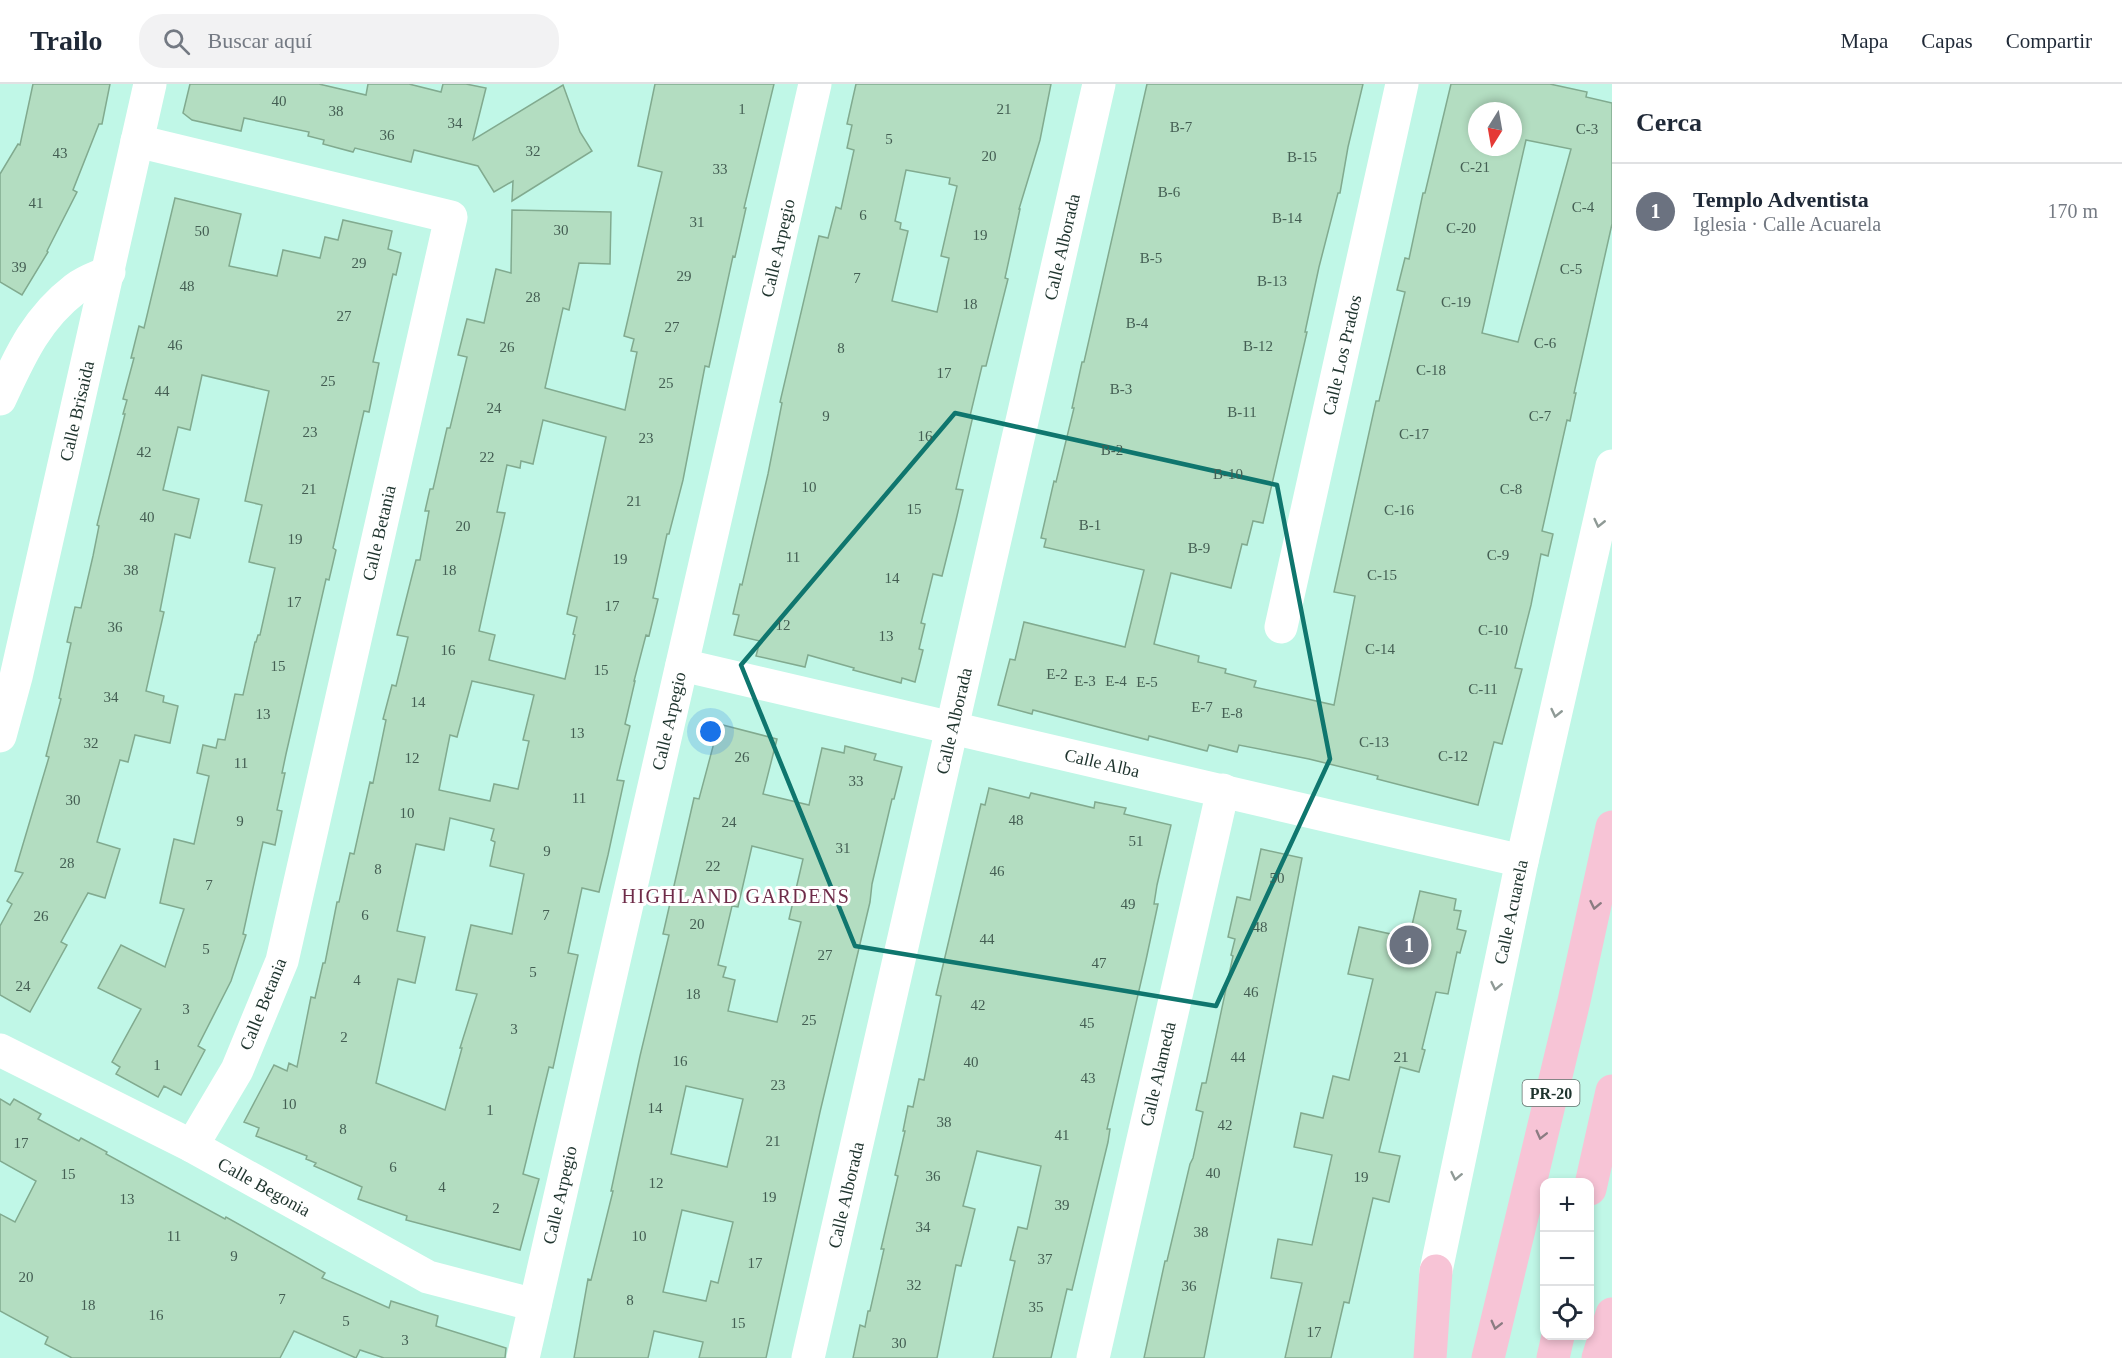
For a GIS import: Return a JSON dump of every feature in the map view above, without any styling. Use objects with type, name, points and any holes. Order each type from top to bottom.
[{"type":"highway","name":"PR-20","points":[[1488,1358],[1571,1012],[1612,827]]},
{"type":"highway","points":[[1592,1178],[1612,1091]]},
{"type":"highway","points":[[1430,1358],[1436,1271]]},
{"type":"highway","points":[[1598,1358],[1612,1314]]},
{"type":"highway","points":[[1553,1358],[1557,1340]]},
{"type":"street","name":"Calle Brisaida","points":[[0,736],[8,668],[109,272],[150,84]]},
{"type":"street","name":"Calle Arpegio","points":[[523,1358],[815,84]]},
{"type":"street","name":"Calle Alborada","points":[[808,1358],[1099,84]]},
{"type":"street","name":"Calle Los Prados","points":[[1281,627],[1402,84]]},
{"type":"street","name":"Calle Betania","points":[[137,141],[451,218],[282,961],[237,1070],[192,1146]]},
{"type":"street","points":[[0,399],[26,344],[51,310],[77,287],[109,272]]},
{"type":"street","name":"Calle Acuarela","points":[[1414,1358],[1436,1271],[1522,861],[1612,466]]},
{"type":"street","name":"Calle Alba","points":[[682,665],[1522,861]]},
{"type":"street","name":"Calle Alameda","points":[[1093,1358],[1222,790]]},
{"type":"street","name":"Calle Begonia","points":[[0,1050],[192,1146],[428,1277],[535,1305]]},
{"type":"highlighted area","points":[[955,413],[1277,485],[1330,759],[1216,1006],[855,946],[741,665]]},
{"type":"building","points":[[33,84],[110,84],[102,124],[99,124],[73,190],[77,192],[48,252],[22,295],[0,282],[0,174],[18,144],[20,145]]},
{"type":"building","points":[[190,84],[319,84],[366,95],[368,84],[409,84],[441,92],[443,84],[466,84],[486,88],[473,140],[563,85],[580,132],[592,151],[512,201],[513,181],[494,192],[478,166],[414,150],[411,162],[355,148],[353,152],[323,144],[324,140],[308,136],[309,132],[244,118],[241,131],[192,120],[183,113]]},
{"type":"building","points":[[655,84],[774,84],[709,367],[705,366],[683,480],[669,534],[667,534],[653,598],[658,599],[634,681],[625,724],[630,726],[617,780],[624,781],[608,855],[599,892],[582,888],[568,953],[578,955],[553,1068],[549,1067],[523,1174],[539,1179],[520,1250],[406,1220],[407,1216],[358,1199],[362,1187],[314,1166],[316,1163],[306,1159],[307,1156],[256,1136],[259,1128],[244,1122],[274,1065],[287,1071],[289,1063],[297,1067],[311,997],[315,998],[323,963],[325,963],[337,902],[339,902],[350,853],[354,854],[370,782],[373,783],[386,720],[383,719],[392,685],[396,686],[408,637],[397,635],[416,560],[420,560],[429,511],[425,511],[430,489],[433,489],[467,357],[458,355],[467,319],[484,323],[496,269],[511,273],[512,210],[611,212],[610,264],[579,263],[569,310],[563,308],[545,388],[625,410],[637,352],[631,351],[634,339],[624,336],[662,172],[638,166]],"holes":[[[543,420],[606,437],[567,614],[577,617],[565,679],[489,660],[495,635],[479,631],[505,513],[497,512],[507,465],[520,468],[521,461],[533,464]],[[472,681],[534,695],[523,740],[529,741],[518,789],[494,784],[490,801],[439,790],[450,735],[457,737]],[[450,818],[494,829],[491,840],[495,842],[490,866],[524,874],[512,934],[471,925],[456,990],[477,994],[460,1048],[462,1048],[445,1110],[376,1083],[398,979],[415,983],[425,937],[397,931],[416,844],[444,850]]]},
{"type":"building","points":[[856,84],[1051,84],[1040,140],[1019,209],[1005,278],[1008,279],[986,366],[982,366],[970,416],[973,416],[956,489],[963,490],[956,520],[942,576],[933,574],[921,623],[925,624],[919,649],[923,650],[915,682],[902,678],[901,683],[808,655],[805,667],[756,656],[760,641],[734,635],[739,615],[733,614],[768,474],[782,403],[780,402],[819,236],[828,238],[836,207],[841,209],[854,150],[847,148],[852,125],[847,124]],"holes":[[[906,170],[950,178],[949,184],[957,186],[941,256],[949,258],[937,312],[892,301],[908,231],[900,229],[901,223],[895,221]]]},
{"type":"building","points":[[1147,84],[1363,84],[1340,193],[1338,193],[1319,267],[1305,332],[1307,332],[1263,523],[1253,521],[1247,545],[1242,544],[1231,588],[1171,573],[1154,644],[1199,656],[1198,662],[1226,669],[1225,673],[1256,681],[1254,687],[1334,705],[1355,596],[1334,592],[1376,401],[1379,401],[1405,292],[1397,290],[1405,258],[1409,259],[1451,84],[1550,84],[1587,92],[1586,97],[1612,103],[1612,224],[1574,393],[1576,393],[1570,421],[1567,420],[1542,531],[1553,534],[1548,556],[1541,554],[1515,668],[1522,669],[1502,744],[1494,742],[1478,805],[1309,759],[1239,745],[1237,752],[1209,745],[1207,751],[1149,736],[1148,740],[1033,710],[1032,714],[998,705],[1010,659],[1015,660],[1024,622],[1125,647],[1144,570],[1044,547],[1046,539],[1041,538],[1074,408],[1072,408],[1082,362],[1084,362]],"holes":[[[1526,140],[1571,149],[1518,342],[1482,333]]]},
{"type":"building","points":[[175,198],[241,214],[229,266],[277,276],[283,250],[320,258],[325,237],[338,240],[343,220],[392,231],[388,249],[401,253],[396,275],[393,274],[373,362],[379,363],[369,412],[364,411],[333,548],[336,550],[329,580],[326,579],[286,754],[282,773],[285,773],[277,810],[282,811],[275,845],[263,842],[243,934],[246,935],[231,981],[198,1046],[205,1050],[181,1095],[164,1086],[158,1097],[116,1074],[120,1067],[112,1062],[141,1009],[98,988],[121,945],[165,967],[184,909],[160,903],[174,839],[194,844],[209,776],[197,773],[203,745],[216,748],[218,739],[225,740],[235,694],[243,695],[255,642],[260,635],[275,568],[249,562],[262,505],[245,501],[269,391],[202,375],[190,430],[178,427],[163,490],[199,499],[190,538],[175,534],[160,611],[164,612],[146,691],[164,696],[163,702],[178,706],[170,743],[135,735],[128,762],[120,760],[97,842],[120,849],[105,898],[88,893],[61,942],[67,945],[30,1012],[0,995],[0,926],[12,904],[7,901],[23,873],[15,871],[49,757],[46,756],[61,699],[59,698],[71,643],[67,642],[75,607],[81,608],[99,526],[97,525],[125,414],[123,414],[127,400],[123,399],[134,358],[131,358],[139,326],[144,328]]},
{"type":"building","points":[[719,724],[777,739],[763,794],[809,805],[822,748],[844,753],[845,746],[876,754],[874,760],[902,767],[872,884],[870,902],[820,1112],[766,1358],[699,1358],[703,1342],[654,1331],[648,1358],[574,1358],[588,1279],[591,1280],[613,1191],[611,1191],[640,1056],[669,935],[663,934],[694,798],[699,799]],"holes":[[[752,846],[803,859],[789,919],[801,922],[777,1022],[728,1011],[735,980],[723,977],[726,967],[718,965],[732,906],[738,907]],[[686,1086],[743,1099],[727,1167],[671,1154]],[[682,1210],[733,1222],[718,1283],[711,1281],[706,1301],[663,1292]]]},
{"type":"building","points":[[989,788],[1029,798],[1031,793],[1094,808],[1095,802],[1126,808],[1124,814],[1171,825],[1157,885],[1154,904],[1158,904],[1107,1129],[1110,1129],[1108,1142],[1072,1290],[1067,1289],[1051,1358],[993,1358],[1015,1261],[1010,1260],[1018,1227],[1027,1229],[1041,1166],[977,1151],[963,1206],[975,1209],[961,1266],[956,1265],[937,1358],[853,1358],[860,1325],[865,1327],[868,1311],[870,1311],[884,1249],[881,1249],[898,1176],[895,1175],[908,1106],[913,1107],[919,1079],[924,1080],[941,996],[936,995],[981,804],[985,805]]},
{"type":"building","points":[[1261,849],[1302,858],[1204,1358],[1144,1358],[1165,1261],[1167,1261],[1203,1112],[1196,1110],[1202,1083],[1206,1083],[1233,956],[1231,955],[1235,939],[1228,937],[1237,897],[1250,900]]},
{"type":"building","points":[[1420,891],[1456,899],[1454,910],[1461,911],[1457,929],[1466,931],[1460,953],[1457,952],[1448,994],[1436,992],[1422,1049],[1425,1050],[1419,1072],[1400,1067],[1379,1152],[1400,1156],[1389,1202],[1373,1198],[1349,1303],[1344,1302],[1331,1358],[1285,1358],[1302,1283],[1271,1278],[1278,1239],[1312,1245],[1332,1155],[1294,1147],[1301,1113],[1323,1118],[1333,1076],[1349,1080],[1373,979],[1348,974],[1359,927],[1409,938]]},
{"type":"building","points":[[0,1099],[10,1105],[14,1099],[41,1114],[38,1119],[79,1141],[81,1138],[107,1152],[106,1154],[225,1219],[226,1217],[325,1273],[322,1278],[389,1308],[391,1301],[438,1316],[436,1326],[506,1348],[505,1358],[384,1358],[360,1350],[356,1358],[294,1331],[280,1358],[72,1358],[45,1344],[48,1337],[0,1311],[0,1214],[15,1222],[36,1181],[0,1161]]},
{"type":"place","name":"Templo Adventista","points":[[1409,945]]},
{"type":"district","name":"HIGHLAND GARDENS","points":[[736,896]]}]
